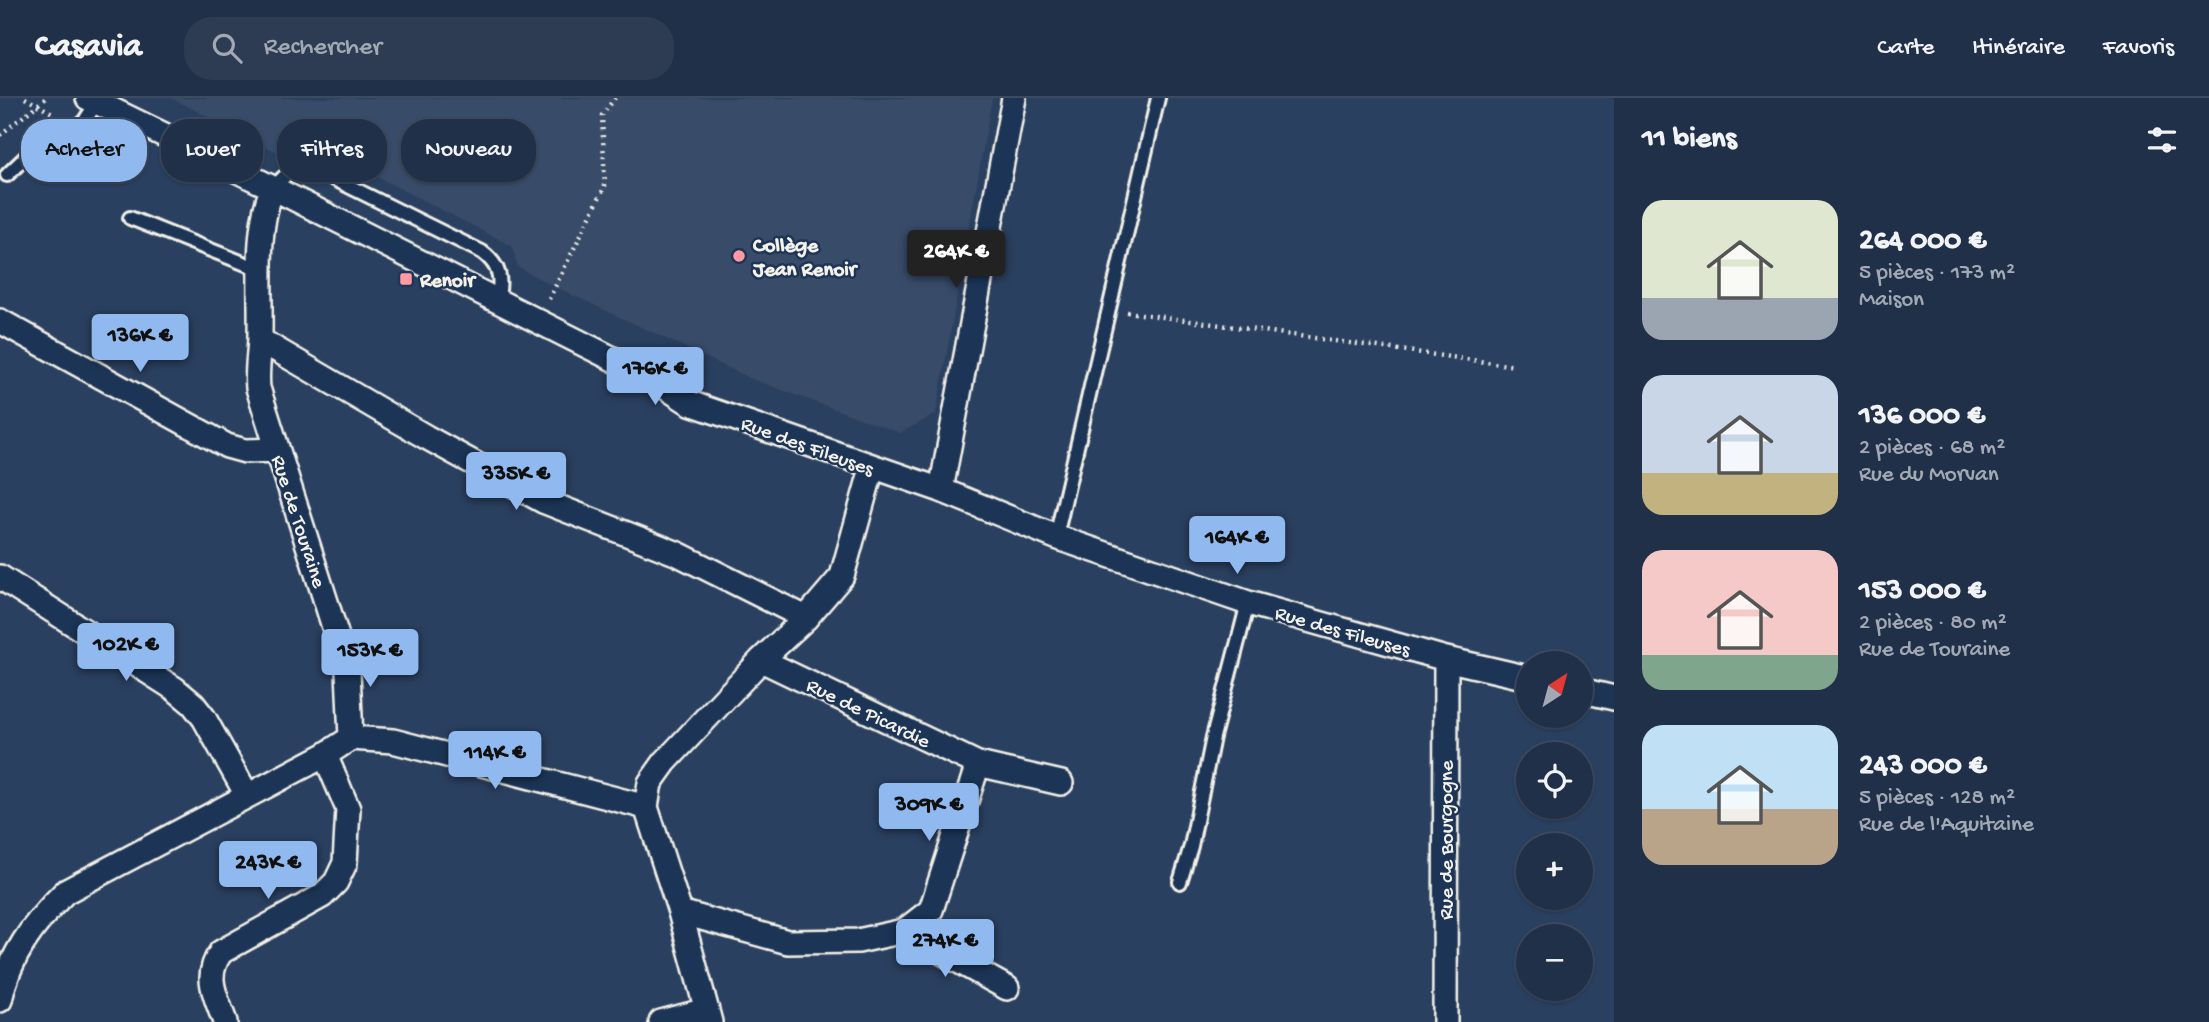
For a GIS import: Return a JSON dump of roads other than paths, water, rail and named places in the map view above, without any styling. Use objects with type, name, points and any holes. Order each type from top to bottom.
[{"type":"street","points":[[941,490],[1014,98]]},
{"type":"street","name":"Rue des Fileuses","points":[[93,100],[653,379],[690,403],[941,490],[1056,537],[1248,603],[1446,659],[1516,675]]},
{"type":"street","name":"Rue de Touraine","points":[[273,188],[264,211],[260,340],[256,369],[258,388],[348,671],[351,738]]},
{"type":"street","points":[[0,321],[226,446],[245,451],[277,450]]},
{"type":"street","points":[[260,340],[426,437],[543,501],[678,554],[806,618]]},
{"type":"street","points":[[661,1022],[709,1016],[680,912],[646,807],[650,783],[665,762],[761,660],[806,618],[842,576],[872,468]]},
{"type":"street","points":[[0,578],[175,689],[193,704],[204,718],[247,795]]},
{"type":"street","name":"Rue de Bourgogne","points":[[1445,1022],[1446,659]]},
{"type":"street","name":"Rue de Picardie","points":[[761,660],[978,764],[1061,783]]},
{"type":"street","points":[[1593,693],[1614,698]]},
{"type":"street","points":[[0,1000],[4,981],[17,951],[39,917],[65,892],[325,755],[351,738],[393,741],[646,807]]},
{"type":"street","points":[[225,1022],[211,978],[213,964],[221,952],[323,896],[336,882],[345,863],[348,809],[325,755]]},
{"type":"street","points":[[680,912],[789,942],[858,941],[904,931],[930,910],[978,764]]},
{"type":"street","points":[[904,931],[1007,988]]},
{"type":"lane","points":[[1056,537],[1158,98]]},
{"type":"lane","points":[[7,175],[32,151],[84,122],[92,114],[93,100]]},
{"type":"lane","points":[[273,188],[294,169],[303,166],[314,169],[482,252],[499,270],[501,284],[497,301]]},
{"type":"lane","points":[[130,218],[261,270]]},
{"type":"lane","points":[[1180,883],[1191,846],[1213,737],[1248,603]]},
{"type":"place","name":"Collège Jean Renoir","points":[[739,256]]},
{"type":"place","name":"Renoir","points":[[406,279]]}]
